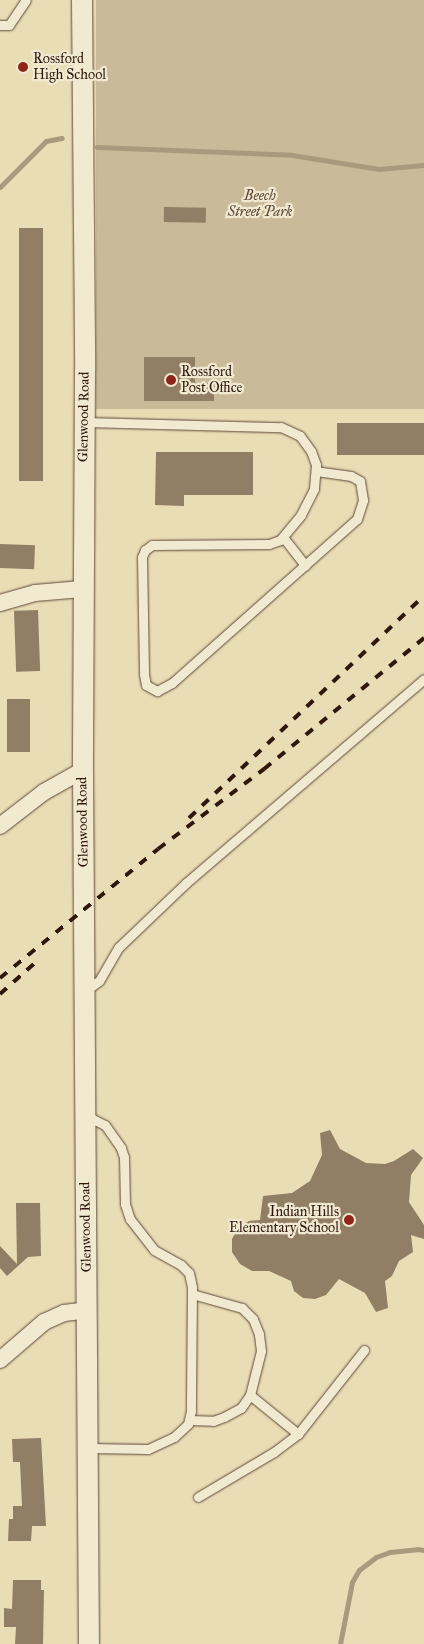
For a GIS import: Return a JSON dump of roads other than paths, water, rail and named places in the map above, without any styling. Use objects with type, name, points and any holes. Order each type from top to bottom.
[{"type":"street","name":"Glenwood Road","points":[[82,0],[84,422],[82,589],[89,1644]]},
{"type":"street","points":[[0,603],[35,593],[82,589]]},
{"type":"street","points":[[0,826],[44,792],[83,770]]},
{"type":"street","points":[[0,1360],[44,1322],[64,1313],[87,1310]]},
{"type":"lane","points":[[0,25],[9,25],[26,0]]},
{"type":"lane","points":[[84,422],[281,427],[300,436],[311,451],[316,471],[314,489],[301,515],[283,537],[269,544],[152,545],[145,550],[142,566],[146,685],[157,691],[172,683],[357,519],[363,500],[360,481],[351,476],[316,471]]},
{"type":"lane","points":[[283,537],[305,565]]},
{"type":"lane","points":[[84,992],[100,981],[119,947],[186,882],[424,680]]},
{"type":"lane","points":[[85,1114],[110,1130],[121,1148],[124,1158],[125,1204],[130,1219],[154,1250],[181,1265],[189,1273],[192,1294],[191,1411],[188,1424],[174,1438],[148,1449],[87,1448]]},
{"type":"lane","points":[[189,1420],[213,1420],[224,1417],[241,1408],[250,1394],[261,1351],[259,1334],[254,1319],[242,1308],[192,1294]]},
{"type":"lane","points":[[198,1497],[280,1448],[298,1434],[364,1350]]},
{"type":"lane","points":[[250,1394],[298,1434]]},
{"type":"waterway","points":[[0,187],[46,141],[62,138]]},
{"type":"waterway","points":[[97,147],[292,155],[379,169],[424,165]]},
{"type":"waterway","points":[[340,1644],[352,1582],[359,1570],[376,1557],[390,1552],[424,1550]]},
{"type":"railway","points":[[189,818],[424,596]]},
{"type":"railway","points":[[0,978],[158,849],[264,769],[424,638]]},
{"type":"railway","points":[[0,994],[37,961]]},
{"type":"place","name":"Rossford High School","points":[[23,67]]},
{"type":"place","name":"Rossford Post Office","points":[[171,380]]},
{"type":"place","name":"Indian Hills Elementary School","points":[[349,1220]]},
{"type":"park label","name":"Beech Street Park","points":[[260,204]]}]
